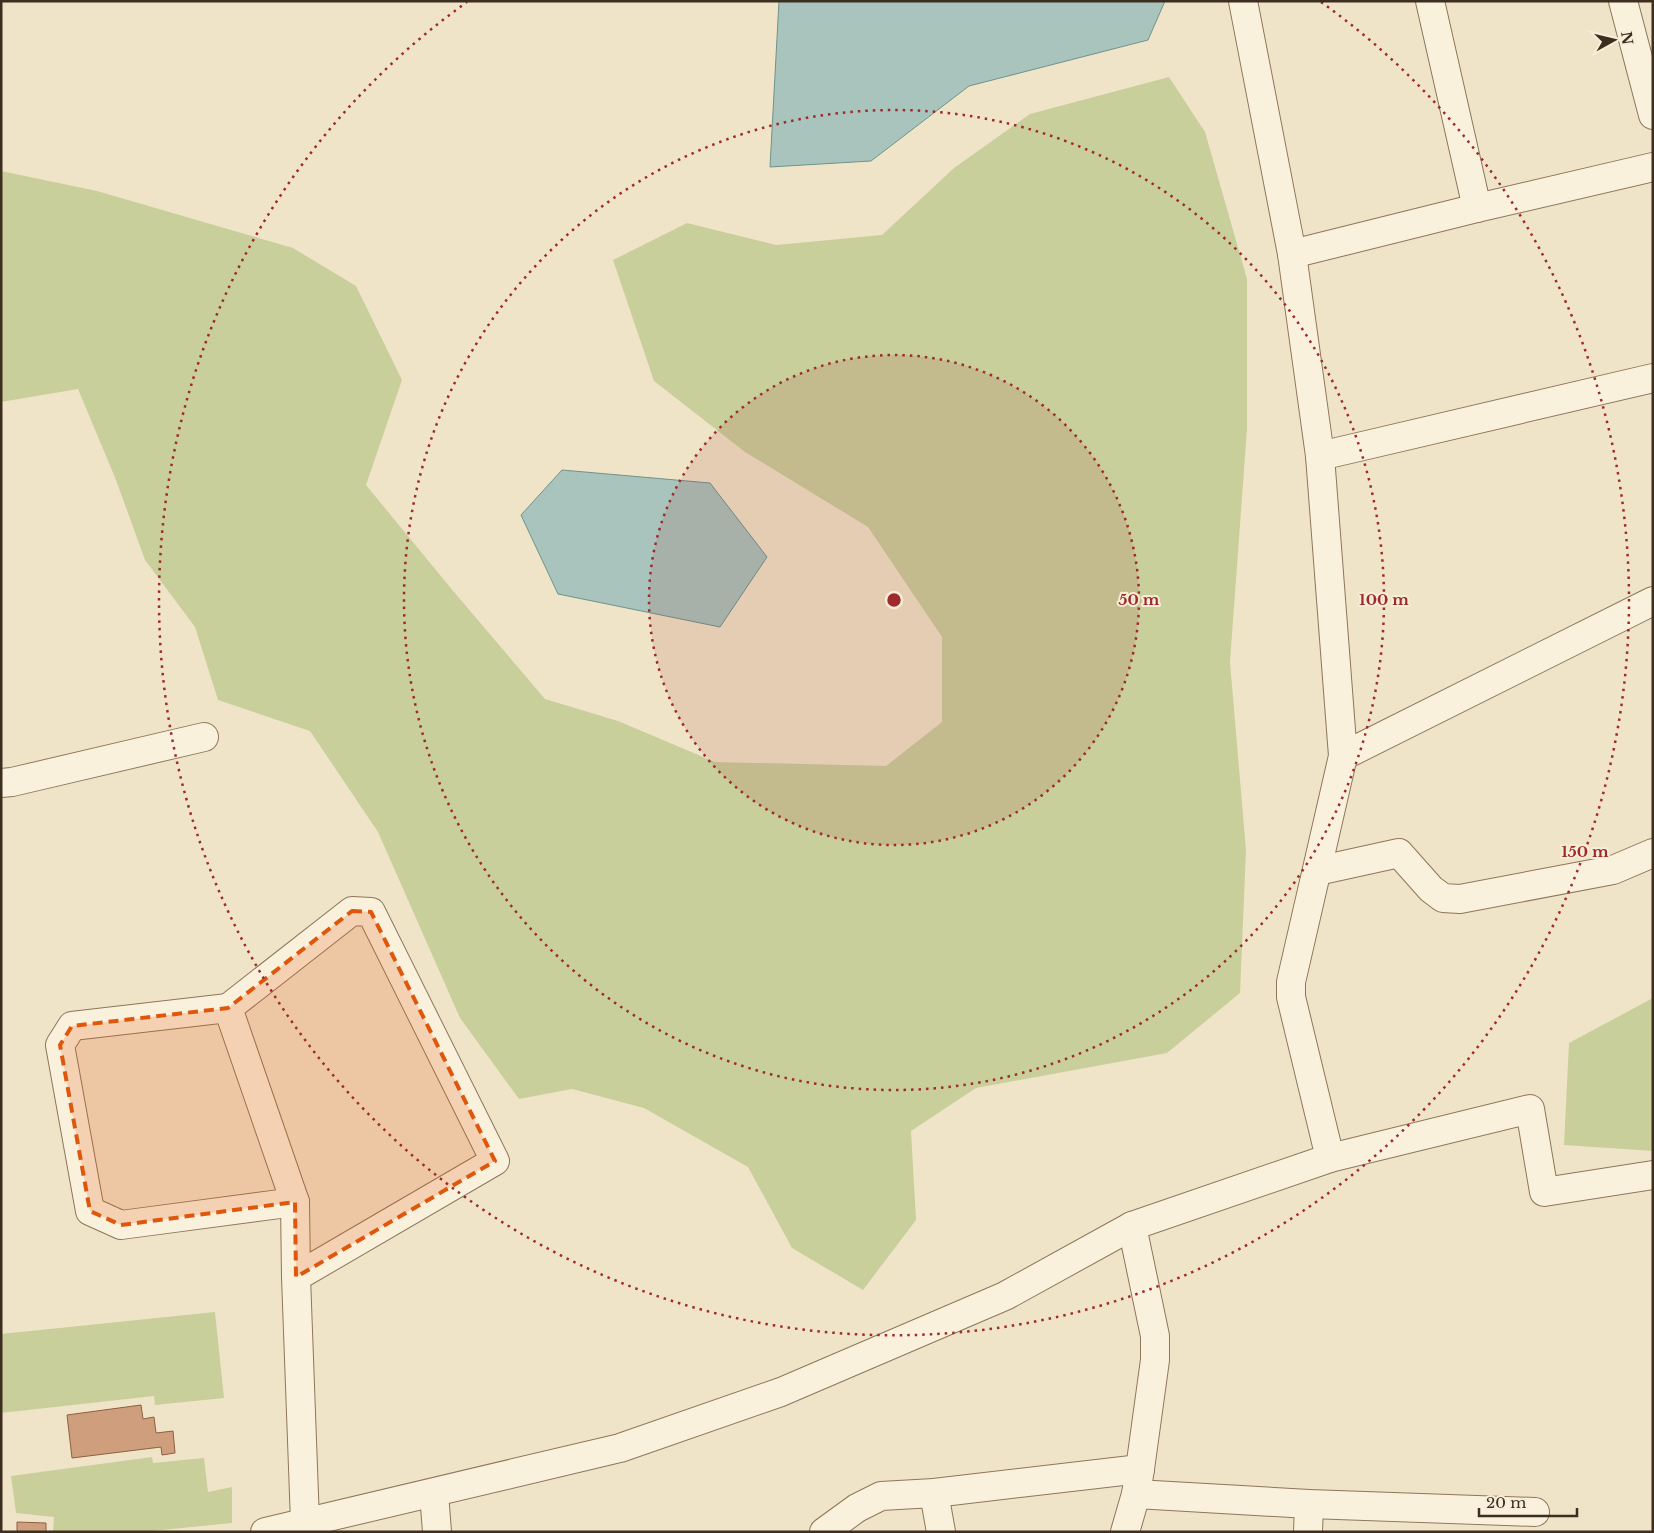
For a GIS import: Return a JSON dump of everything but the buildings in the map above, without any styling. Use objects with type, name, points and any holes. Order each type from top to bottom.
[{"type":"street","points":[[1243,1],[1292,254],[1320,456],[1343,756],[1291,982],[1291,997],[1330,1158]]},
{"type":"street","points":[[1430,1],[1477,208]]},
{"type":"street","points":[[1623,1],[1653,115]]},
{"type":"street","points":[[1292,254],[1653,167]]},
{"type":"street","points":[[1320,456],[1653,378]]},
{"type":"street","points":[[1343,756],[1653,601]]},
{"type":"street","points":[[1,783],[204,737]]},
{"type":"street","points":[[1317,871],[1399,853],[1431,889],[1444,898],[1460,898],[1613,870],[1653,853]]},
{"type":"street","points":[[295,1202],[122,1225],[90,1212],[60,1045],[72,1026],[228,1008],[352,910],[371,912],[495,1161],[296,1277]]},
{"type":"street","points":[[228,1008],[295,1202],[305,1522]]},
{"type":"street","points":[[265,1532],[620,1448],[781,1392],[1005,1296],[1132,1226],[1330,1158],[1530,1109],[1544,1192],[1653,1175]]},
{"type":"street","points":[[1126,1532],[1138,1481],[1155,1360],[1155,1336],[1132,1226]]},
{"type":"street","points":[[824,1532],[857,1508],[881,1496],[1138,1481],[1309,1504],[1535,1512]]},
{"type":"street","points":[[434,1493],[437,1532]]},
{"type":"street","points":[[934,1493],[941,1532]]},
{"type":"street","points":[[1308,1532],[1309,1504]]},
{"type":"highlighted area","points":[[352,911],[371,912],[495,1161],[296,1277],[295,1202],[121,1225],[90,1211],[60,1045],[72,1026],[228,1008]]},
{"type":"green space","points":[[1169,77],[1205,132],[1247,279],[1247,429],[1230,662],[1246,850],[1240,993],[1167,1053],[976,1088],[911,1131],[916,1220],[863,1290],[792,1248],[748,1167],[644,1108],[572,1089],[519,1099],[460,1018],[378,832],[310,731],[218,700],[195,627],[145,560],[116,480],[78,389],[1,402],[1,171],[97,191],[293,248],[356,286],[402,380],[366,485],[545,699],[618,721],[715,762],[886,766],[942,722],[942,637],[868,527],[745,452],[654,381],[613,260],[687,223],[776,245],[882,235],[954,168],[1030,114]]},
{"type":"green space","points":[[1653,998],[1653,1151],[1564,1145],[1569,1043]]},
{"type":"green space","points":[[215,1312],[224,1398],[155,1405],[154,1396],[1,1413],[1,1334]]},
{"type":"green space","points":[[152,1457],[153,1463],[204,1458],[208,1492],[232,1487],[232,1523],[142,1532],[53,1532],[54,1517],[16,1513],[11,1476]]},
{"type":"water","points":[[779,1],[1165,1],[1148,40],[969,86],[871,161],[770,167]]},
{"type":"water","points":[[562,470],[710,483],[767,557],[720,627],[558,594],[521,515]]}]
